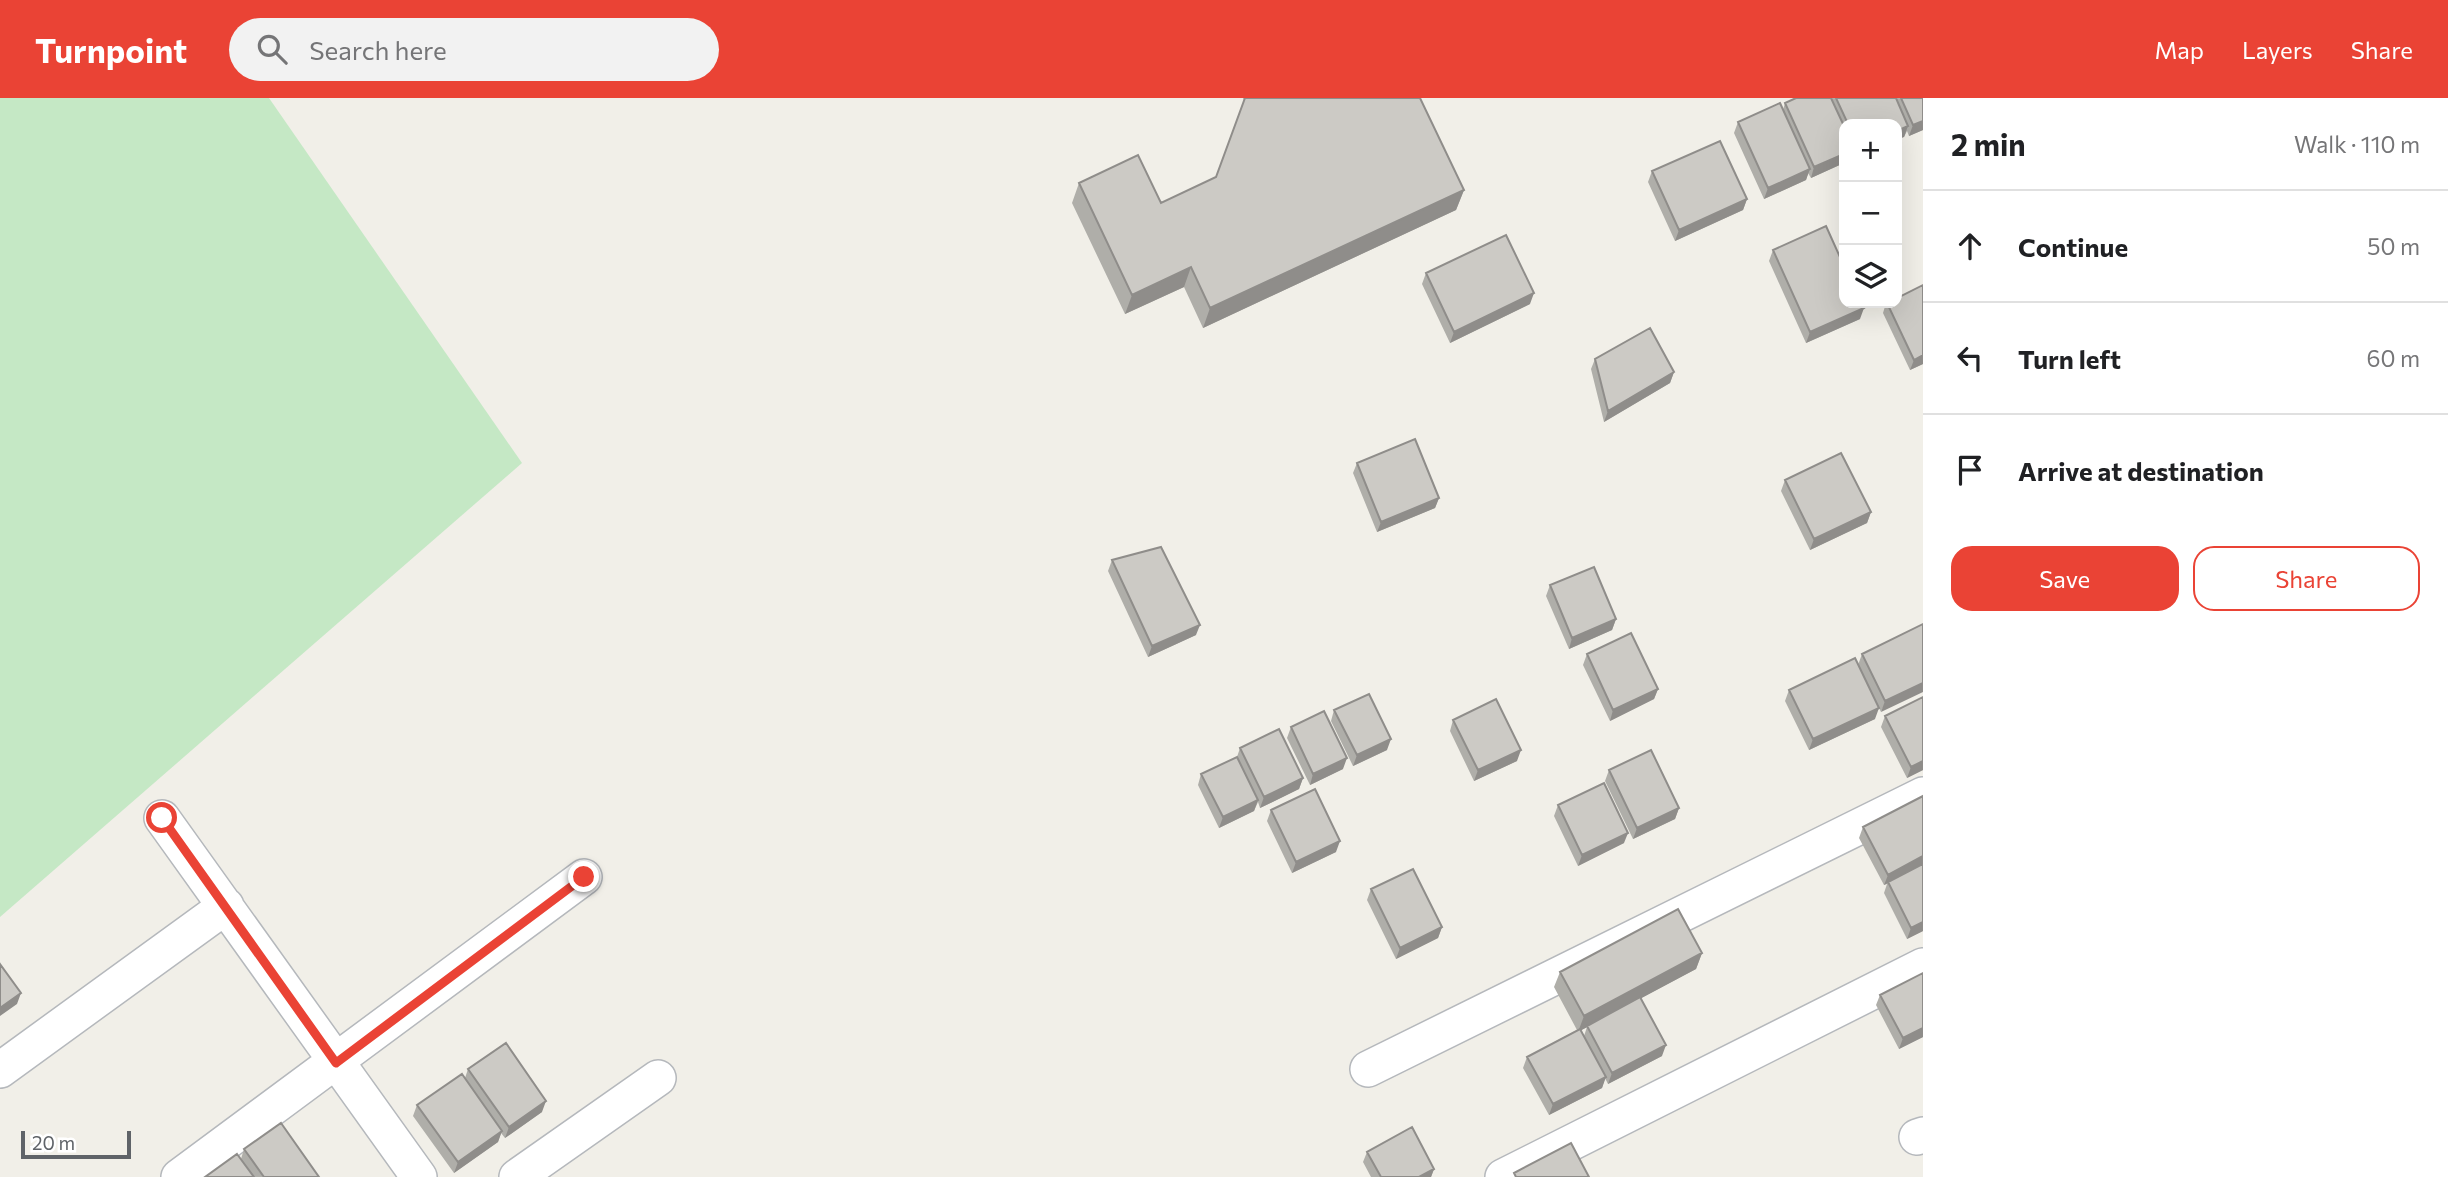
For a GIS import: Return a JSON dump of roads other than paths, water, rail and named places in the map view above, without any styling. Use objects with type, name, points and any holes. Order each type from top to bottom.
[{"type":"street","points":[[1368,1069],[1923,795]]},
{"type":"street","points":[[162,818],[419,1177]]},
{"type":"street","points":[[179,1177],[584,877]]},
{"type":"street","points":[[0,1070],[226,906]]},
{"type":"street","points":[[1503,1177],[1923,966]]},
{"type":"street","points":[[517,1177],[658,1078]]}]
